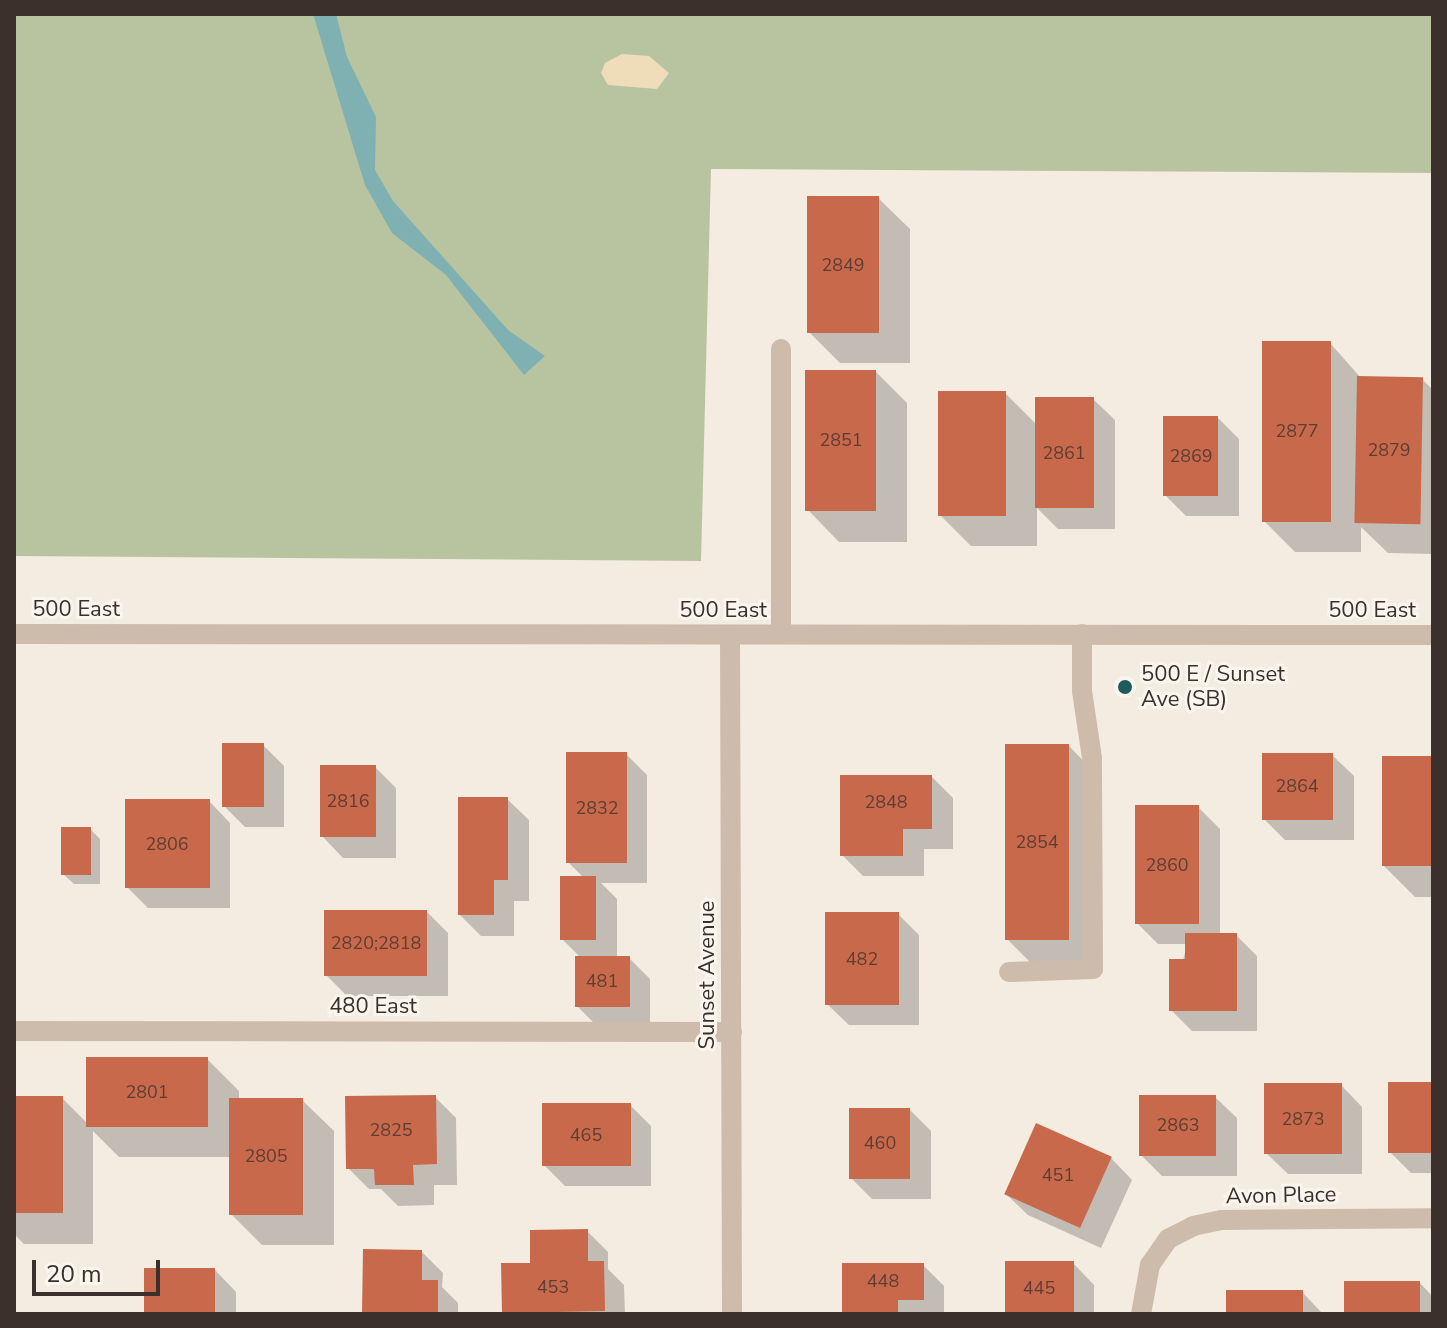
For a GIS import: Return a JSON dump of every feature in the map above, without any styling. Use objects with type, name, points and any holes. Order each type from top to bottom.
[{"type":"street","points":[[781,349],[781,634]]},
{"type":"street","name":"500 East","points":[[14,634],[1433,635]]},
{"type":"street","points":[[1009,972],[1093,969],[1092,758],[1082,691],[1082,634]]},
{"type":"street","name":"Sunset Avenue","points":[[730,635],[732,1314]]},
{"type":"street","name":"480 East","points":[[14,1031],[732,1032]]},
{"type":"street","name":"Avon Place","points":[[1141,1314],[1150,1265],[1168,1239],[1193,1226],[1221,1220],[1433,1218]]},
{"type":"green space","points":[[14,14],[1433,14],[1433,173],[711,169],[701,561],[14,556]]},
{"type":"sand","points":[[622,54],[649,56],[669,73],[657,89],[608,85],[601,73],[605,63]]},
{"type":"water","points":[[313,14],[336,14],[347,57],[376,117],[375,170],[393,201],[508,330],[545,356],[524,375],[446,275],[392,233],[365,185]]},
{"type":"building","points":[[807,196],[879,196],[879,333],[807,333]]},
{"type":"building","points":[[1262,341],[1331,341],[1331,522],[1262,522]]},
{"type":"building","points":[[805,370],[876,370],[876,511],[805,511]]},
{"type":"building","points":[[1357,376],[1423,377],[1420,524],[1354,523]]},
{"type":"building","points":[[938,391],[1006,391],[1006,516],[938,516]]},
{"type":"building","points":[[1035,397],[1094,397],[1094,508],[1035,508]]},
{"type":"building","points":[[1163,416],[1218,416],[1218,496],[1163,496]]},
{"type":"building","points":[[222,743],[264,743],[264,807],[222,807]]},
{"type":"building","points":[[1005,744],[1069,744],[1069,940],[1005,940]]},
{"type":"building","points":[[566,752],[627,752],[627,863],[566,863]]},
{"type":"building","points":[[1262,753],[1333,753],[1333,820],[1262,820]]},
{"type":"building","points":[[1382,756],[1433,756],[1433,866],[1382,866]]},
{"type":"building","points":[[320,765],[376,765],[376,837],[320,837]]},
{"type":"building","points":[[840,775],[932,775],[932,829],[903,829],[903,856],[840,856]]},
{"type":"building","points":[[458,797],[508,797],[508,880],[494,880],[494,915],[458,915]]},
{"type":"building","points":[[125,799],[210,799],[210,888],[125,888]]},
{"type":"building","points":[[1135,805],[1199,805],[1199,924],[1135,924]]},
{"type":"building","points":[[61,827],[91,827],[91,875],[61,875]]},
{"type":"building","points":[[560,876],[596,876],[596,940],[560,940]]},
{"type":"building","points":[[324,910],[427,910],[427,976],[324,976]]},
{"type":"building","points":[[825,912],[899,912],[899,1005],[825,1005]]},
{"type":"building","points":[[1185,933],[1237,933],[1237,1011],[1169,1011],[1169,959],[1185,959]]},
{"type":"building","points":[[575,956],[630,956],[630,1007],[575,1007]]},
{"type":"building","points":[[86,1057],[208,1057],[208,1127],[86,1127]]},
{"type":"building","points":[[1388,1082],[1433,1082],[1433,1153],[1388,1153]]},
{"type":"building","points":[[1264,1083],[1342,1083],[1342,1154],[1264,1154]]},
{"type":"building","points":[[436,1095],[437,1164],[413,1165],[414,1185],[375,1185],[374,1169],[346,1169],[345,1096]]},
{"type":"building","points":[[1139,1095],[1216,1095],[1216,1156],[1139,1156]]},
{"type":"building","points":[[14,1096],[63,1096],[63,1213],[14,1213]]},
{"type":"building","points":[[229,1098],[303,1098],[303,1215],[229,1215]]},
{"type":"building","points":[[542,1103],[631,1103],[631,1166],[542,1166]]},
{"type":"building","points":[[849,1108],[910,1108],[910,1179],[849,1179]]},
{"type":"building","points":[[1036,1123],[1112,1157],[1080,1228],[1004,1194]]},
{"type":"building","points":[[588,1229],[588,1261],[604,1261],[605,1311],[502,1313],[501,1263],[530,1263],[530,1230]]},
{"type":"building","points":[[363,1249],[422,1250],[422,1280],[438,1280],[438,1314],[362,1314]]},
{"type":"building","points":[[1005,1261],[1074,1261],[1074,1314],[1005,1314]]},
{"type":"building","points":[[842,1263],[924,1263],[924,1300],[898,1300],[898,1314],[842,1314]]},
{"type":"building","points":[[144,1268],[215,1268],[215,1314],[144,1314]]},
{"type":"building","points":[[1344,1281],[1420,1281],[1420,1314],[1344,1314]]},
{"type":"building","points":[[1226,1290],[1303,1290],[1303,1314],[1226,1314]]},
{"type":"place","name":"500 E / Sunset Ave (SB)","points":[[1125,687]]}]
